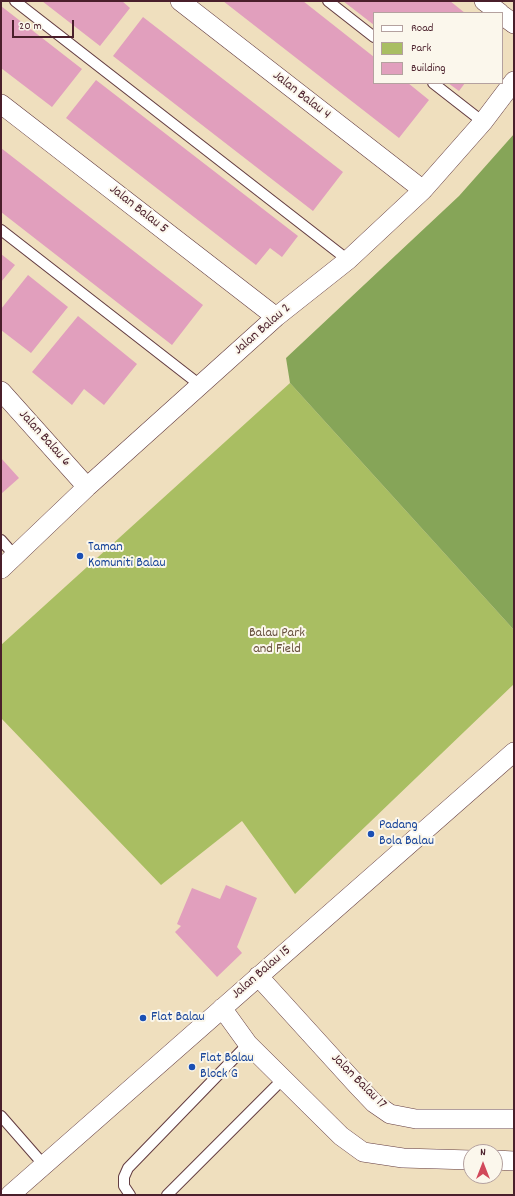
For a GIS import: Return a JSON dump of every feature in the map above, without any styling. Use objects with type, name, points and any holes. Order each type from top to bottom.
[{"type":"street","name":"Jalan Balau 4","points":[[180,1],[423,190]]},
{"type":"street","points":[[484,1],[498,12]]},
{"type":"street","points":[[503,16],[514,24]]},
{"type":"street","name":"Jalan Balau 2","points":[[1,569],[87,487],[200,385],[276,317],[348,260],[423,190],[483,122],[514,80]]},
{"type":"street","name":"Jalan Balau 5","points":[[1,104],[276,317]]},
{"type":"street","name":"Jalan Balau 6","points":[[1,391],[87,487]]},
{"type":"street","name":"Jalan Balau 15","points":[[10,1195],[43,1164],[514,752]]},
{"type":"street","name":"Jalan Balau 17","points":[[258,976],[356,1085],[374,1103],[390,1114],[416,1119],[514,1119]]},
{"type":"street","points":[[222,1008],[248,1044],[341,1136],[364,1152],[403,1158],[463,1160]]},
{"type":"street","points":[[503,1160],[514,1161]]},
{"type":"lane","points":[[15,1],[348,260]]},
{"type":"lane","points":[[328,1],[373,36]]},
{"type":"lane","points":[[434,84],[483,122]]},
{"type":"lane","points":[[1,230],[200,385]]},
{"type":"lane","points":[[1,540],[15,556]]},
{"type":"lane","points":[[130,1195],[124,1186],[124,1177],[128,1168],[248,1044]]},
{"type":"lane","points":[[167,1195],[283,1079]]},
{"type":"lane","points":[[1,1116],[43,1164]]},
{"type":"green space","points":[[514,134],[514,630],[290,383],[286,358],[459,196]]},
{"type":"green space","name":"Balau Park and Field","points":[[290,383],[514,630],[514,684],[295,894],[242,821],[161,885],[1,718],[1,645]]},
{"type":"building","points":[[42,1],[122,1],[130,8],[100,46]]},
{"type":"building","points":[[223,1],[303,1],[373,56],[373,84],[409,84],[429,100],[399,138]]},
{"type":"building","points":[[343,1],[450,1],[464,12],[373,12],[373,24]]},
{"type":"building","points":[[1,6],[82,69],[52,107],[1,68]]},
{"type":"building","points":[[143,17],[343,172],[313,211],[113,56]]},
{"type":"building","points":[[96,80],[298,236],[282,257],[270,248],[256,265],[66,118]]},
{"type":"building","points":[[449,84],[464,84],[459,91]]},
{"type":"building","points":[[1,148],[203,305],[172,345],[1,212]]},
{"type":"building","points":[[1,254],[15,265],[1,282]]},
{"type":"building","points":[[28,275],[68,307],[31,353],[1,330],[1,309]]},
{"type":"building","points":[[78,316],[137,364],[104,405],[84,389],[72,405],[32,372]]},
{"type":"building","points":[[1,458],[19,478],[1,494]]},
{"type":"building","points":[[226,885],[257,898],[237,947],[242,953],[217,977],[175,932],[181,926],[177,924],[192,888],[220,899]]},
{"type":"place","name":"Taman Komuniti Balau","points":[[80,556]]},
{"type":"place","name":"Padang Bola Balau","points":[[371,834]]},
{"type":"place","name":"Flat Balau","points":[[143,1018]]},
{"type":"place","name":"Flat Balau Block G","points":[[192,1067]]}]
